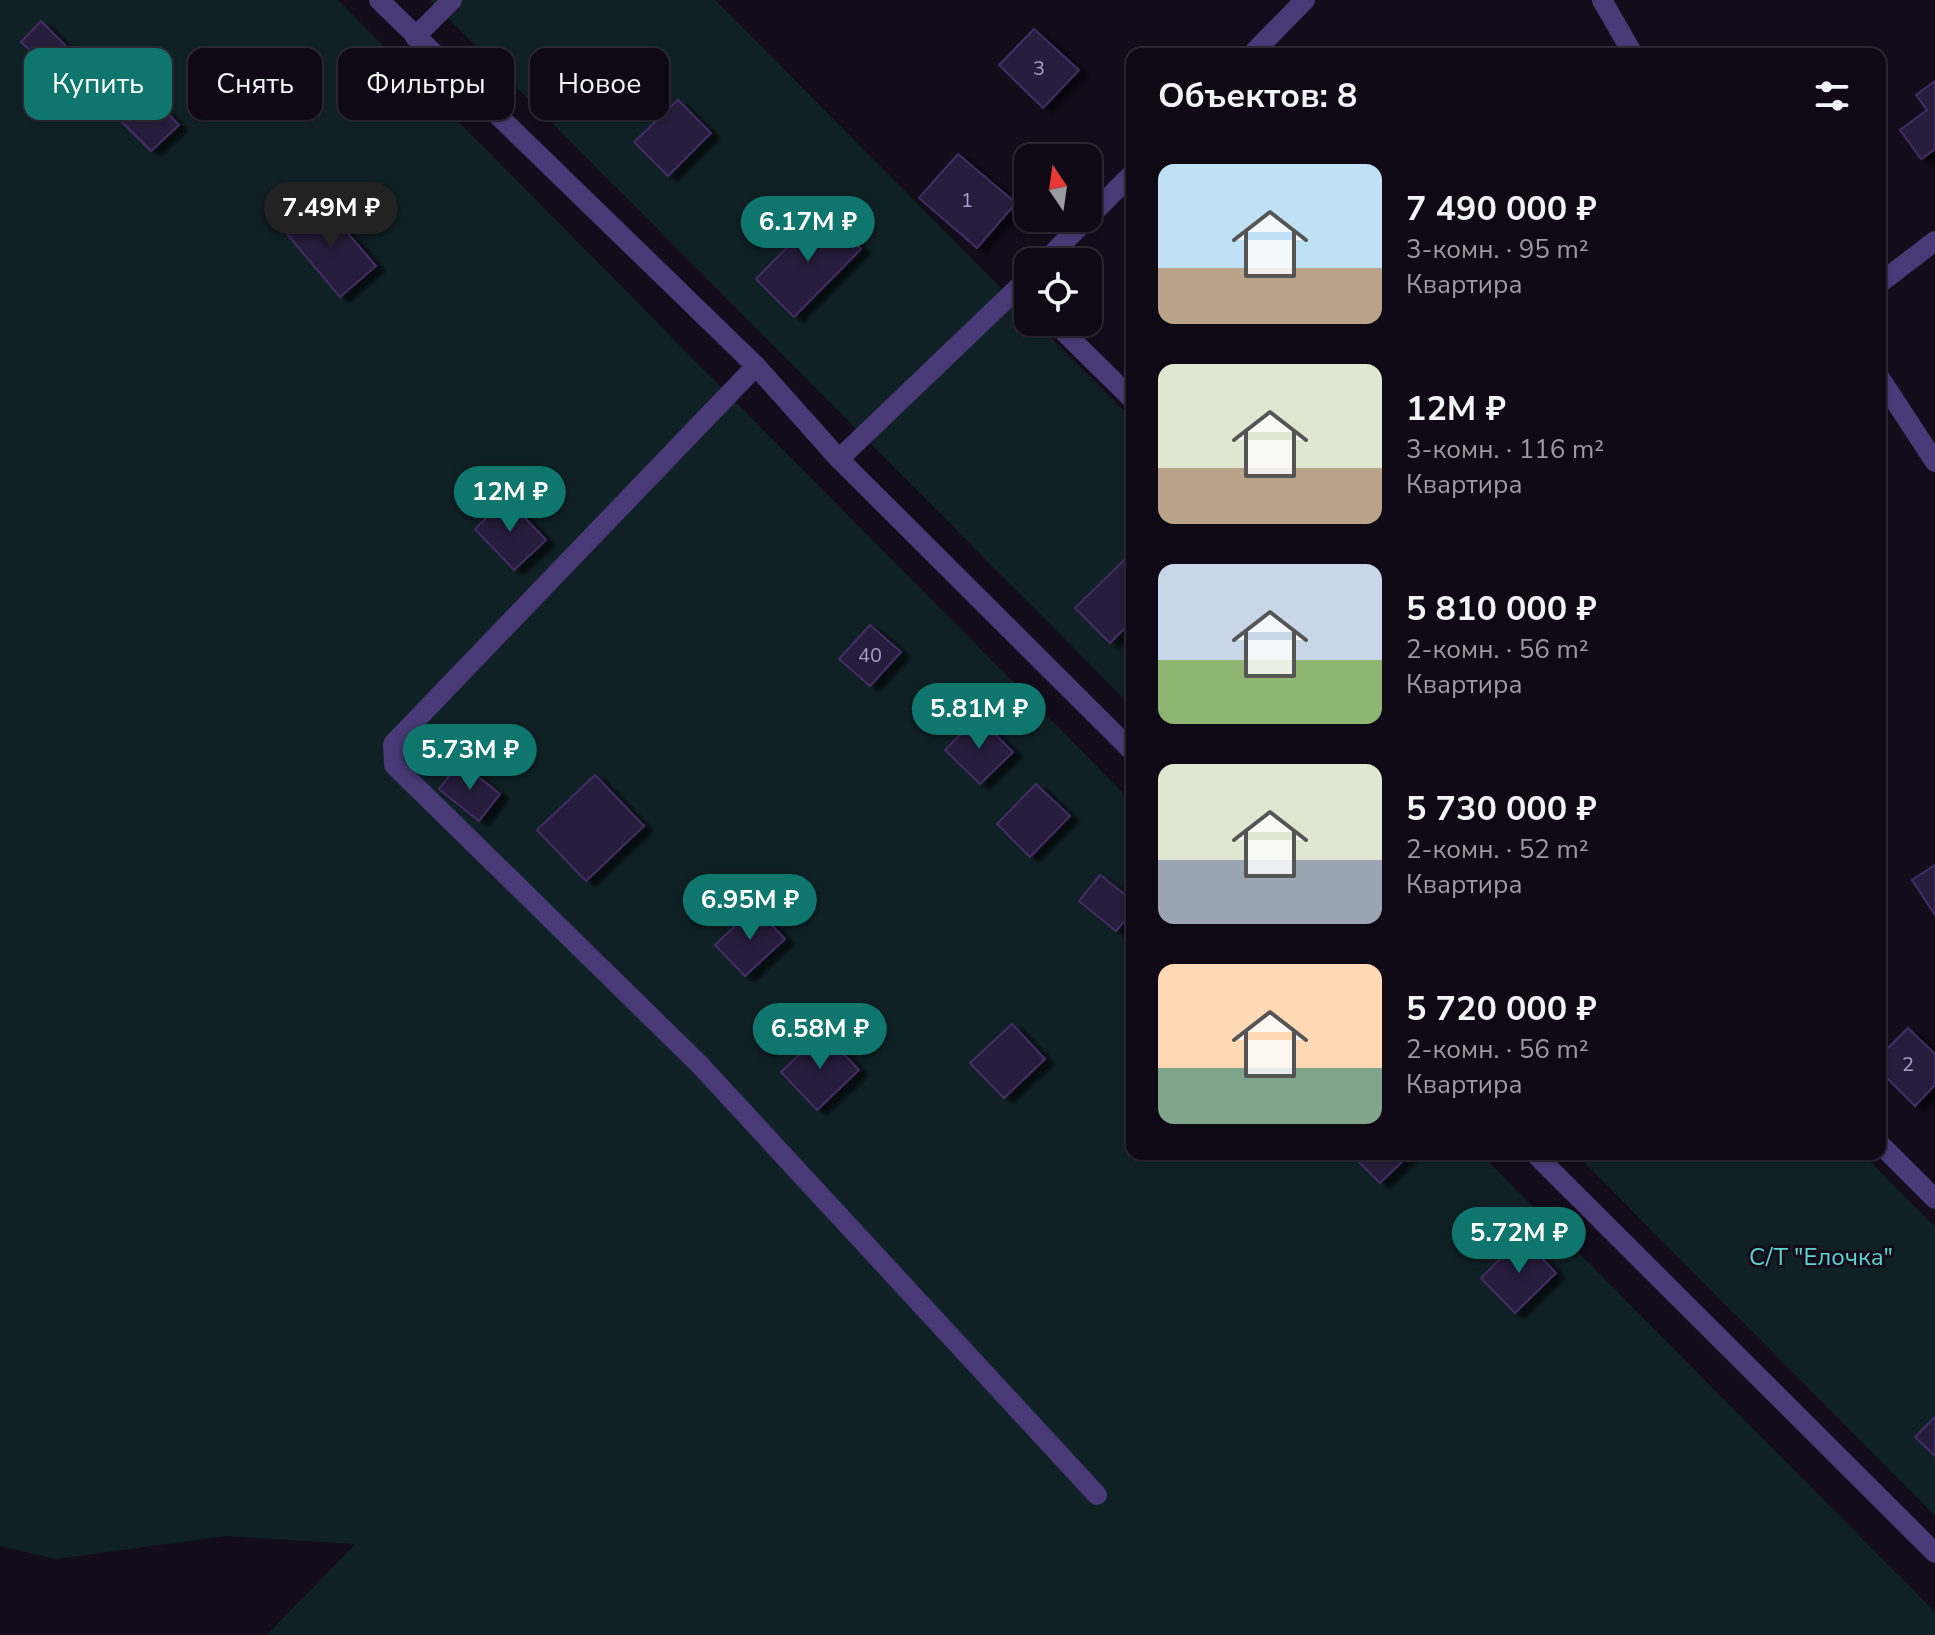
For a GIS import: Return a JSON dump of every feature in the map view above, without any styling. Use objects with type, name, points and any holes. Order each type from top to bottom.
[{"type":"street","points":[[379,0],[756,366],[839,459],[1126,745]]},
{"type":"street","points":[[415,37],[452,0]]},
{"type":"street","points":[[1258,48],[1305,0]]},
{"type":"street","points":[[1602,0],[1630,48]]},
{"type":"street","points":[[1058,248],[1126,180]]},
{"type":"street","points":[[1886,278],[1935,241]]},
{"type":"street","points":[[839,459],[1014,297]]},
{"type":"street","points":[[1068,336],[1126,393]]},
{"type":"street","points":[[756,366],[393,744],[394,765],[700,1065],[1097,1495]]},
{"type":"street","points":[[1886,387],[1935,462]]},
{"type":"street","points":[[1886,1150],[1935,1199]]},
{"type":"street","points":[[1541,1160],[1935,1553]]},
{"type":"green space","points":[[0,0],[338,0],[386,48],[338,48],[338,120],[457,120],[1126,796],[1126,1160],[1487,1160],[1935,1612],[1935,1635],[267,1635],[355,1544],[225,1536],[56,1559],[0,1546]]},
{"type":"green space","points":[[430,0],[715,0],[1014,301],[1014,336],[1049,336],[1126,413],[1126,701],[549,120],[669,120],[669,48],[530,48],[530,101],[514,85],[514,48],[478,48]]},
{"type":"green space","name":"С/Т \"Елочка\"","points":[[1582,1160],[1869,1160],[1935,1227],[1935,1516]]},
{"type":"building","points":[[41,21],[68,48],[27,48],[21,42]]},
{"type":"building","points":[[1034,29],[1079,70],[1043,108],[999,65]]},
{"type":"building","points":[[1935,81],[1935,149],[1921,159],[1900,130],[1927,110],[1916,95]]},
{"type":"building","points":[[678,100],[711,133],[668,176],[634,142],[657,120],[669,120],[669,109]]},
{"type":"building","points":[[172,118],[179,125],[151,151],[120,120]]},
{"type":"building","points":[[958,154],[1014,201],[1014,205],[977,248],[919,198]]},
{"type":"building","points":[[322,203],[376,266],[340,297],[287,234]]},
{"type":"building","points":[[823,211],[861,249],[794,317],[756,279]]},
{"type":"building","points":[[507,499],[546,540],[514,570],[475,529]]},
{"type":"building","points":[[1126,560],[1126,627],[1110,643],[1075,608]]},
{"type":"building","points":[[870,625],[901,652],[870,686],[839,659]]},
{"type":"building","points":[[978,717],[1013,752],[980,784],[945,750]]},
{"type":"building","points":[[460,762],[500,794],[479,821],[439,789]]},
{"type":"building","points":[[595,775],[644,826],[586,881],[537,830]]},
{"type":"building","points":[[1036,784],[1070,816],[1030,857],[997,824]]},
{"type":"building","points":[[1935,865],[1935,915],[1912,880]]},
{"type":"building","points":[[1100,875],[1126,895],[1126,919],[1116,931],[1079,901]]},
{"type":"building","points":[[755,907],[785,939],[745,976],[715,945]]},
{"type":"building","points":[[1012,1024],[1045,1059],[1004,1098],[970,1063]]},
{"type":"building","points":[[1908,1028],[1935,1054],[1935,1085],[1915,1106],[1886,1077],[1886,1050]]},
{"type":"building","points":[[823,1032],[859,1070],[817,1110],[781,1072]]},
{"type":"building","points":[[1357,1160],[1404,1160],[1380,1183]]},
{"type":"building","points":[[1522,1237],[1556,1273],[1515,1313],[1481,1278]]},
{"type":"building","points":[[1935,1417],[1935,1456],[1915,1437]]}]
